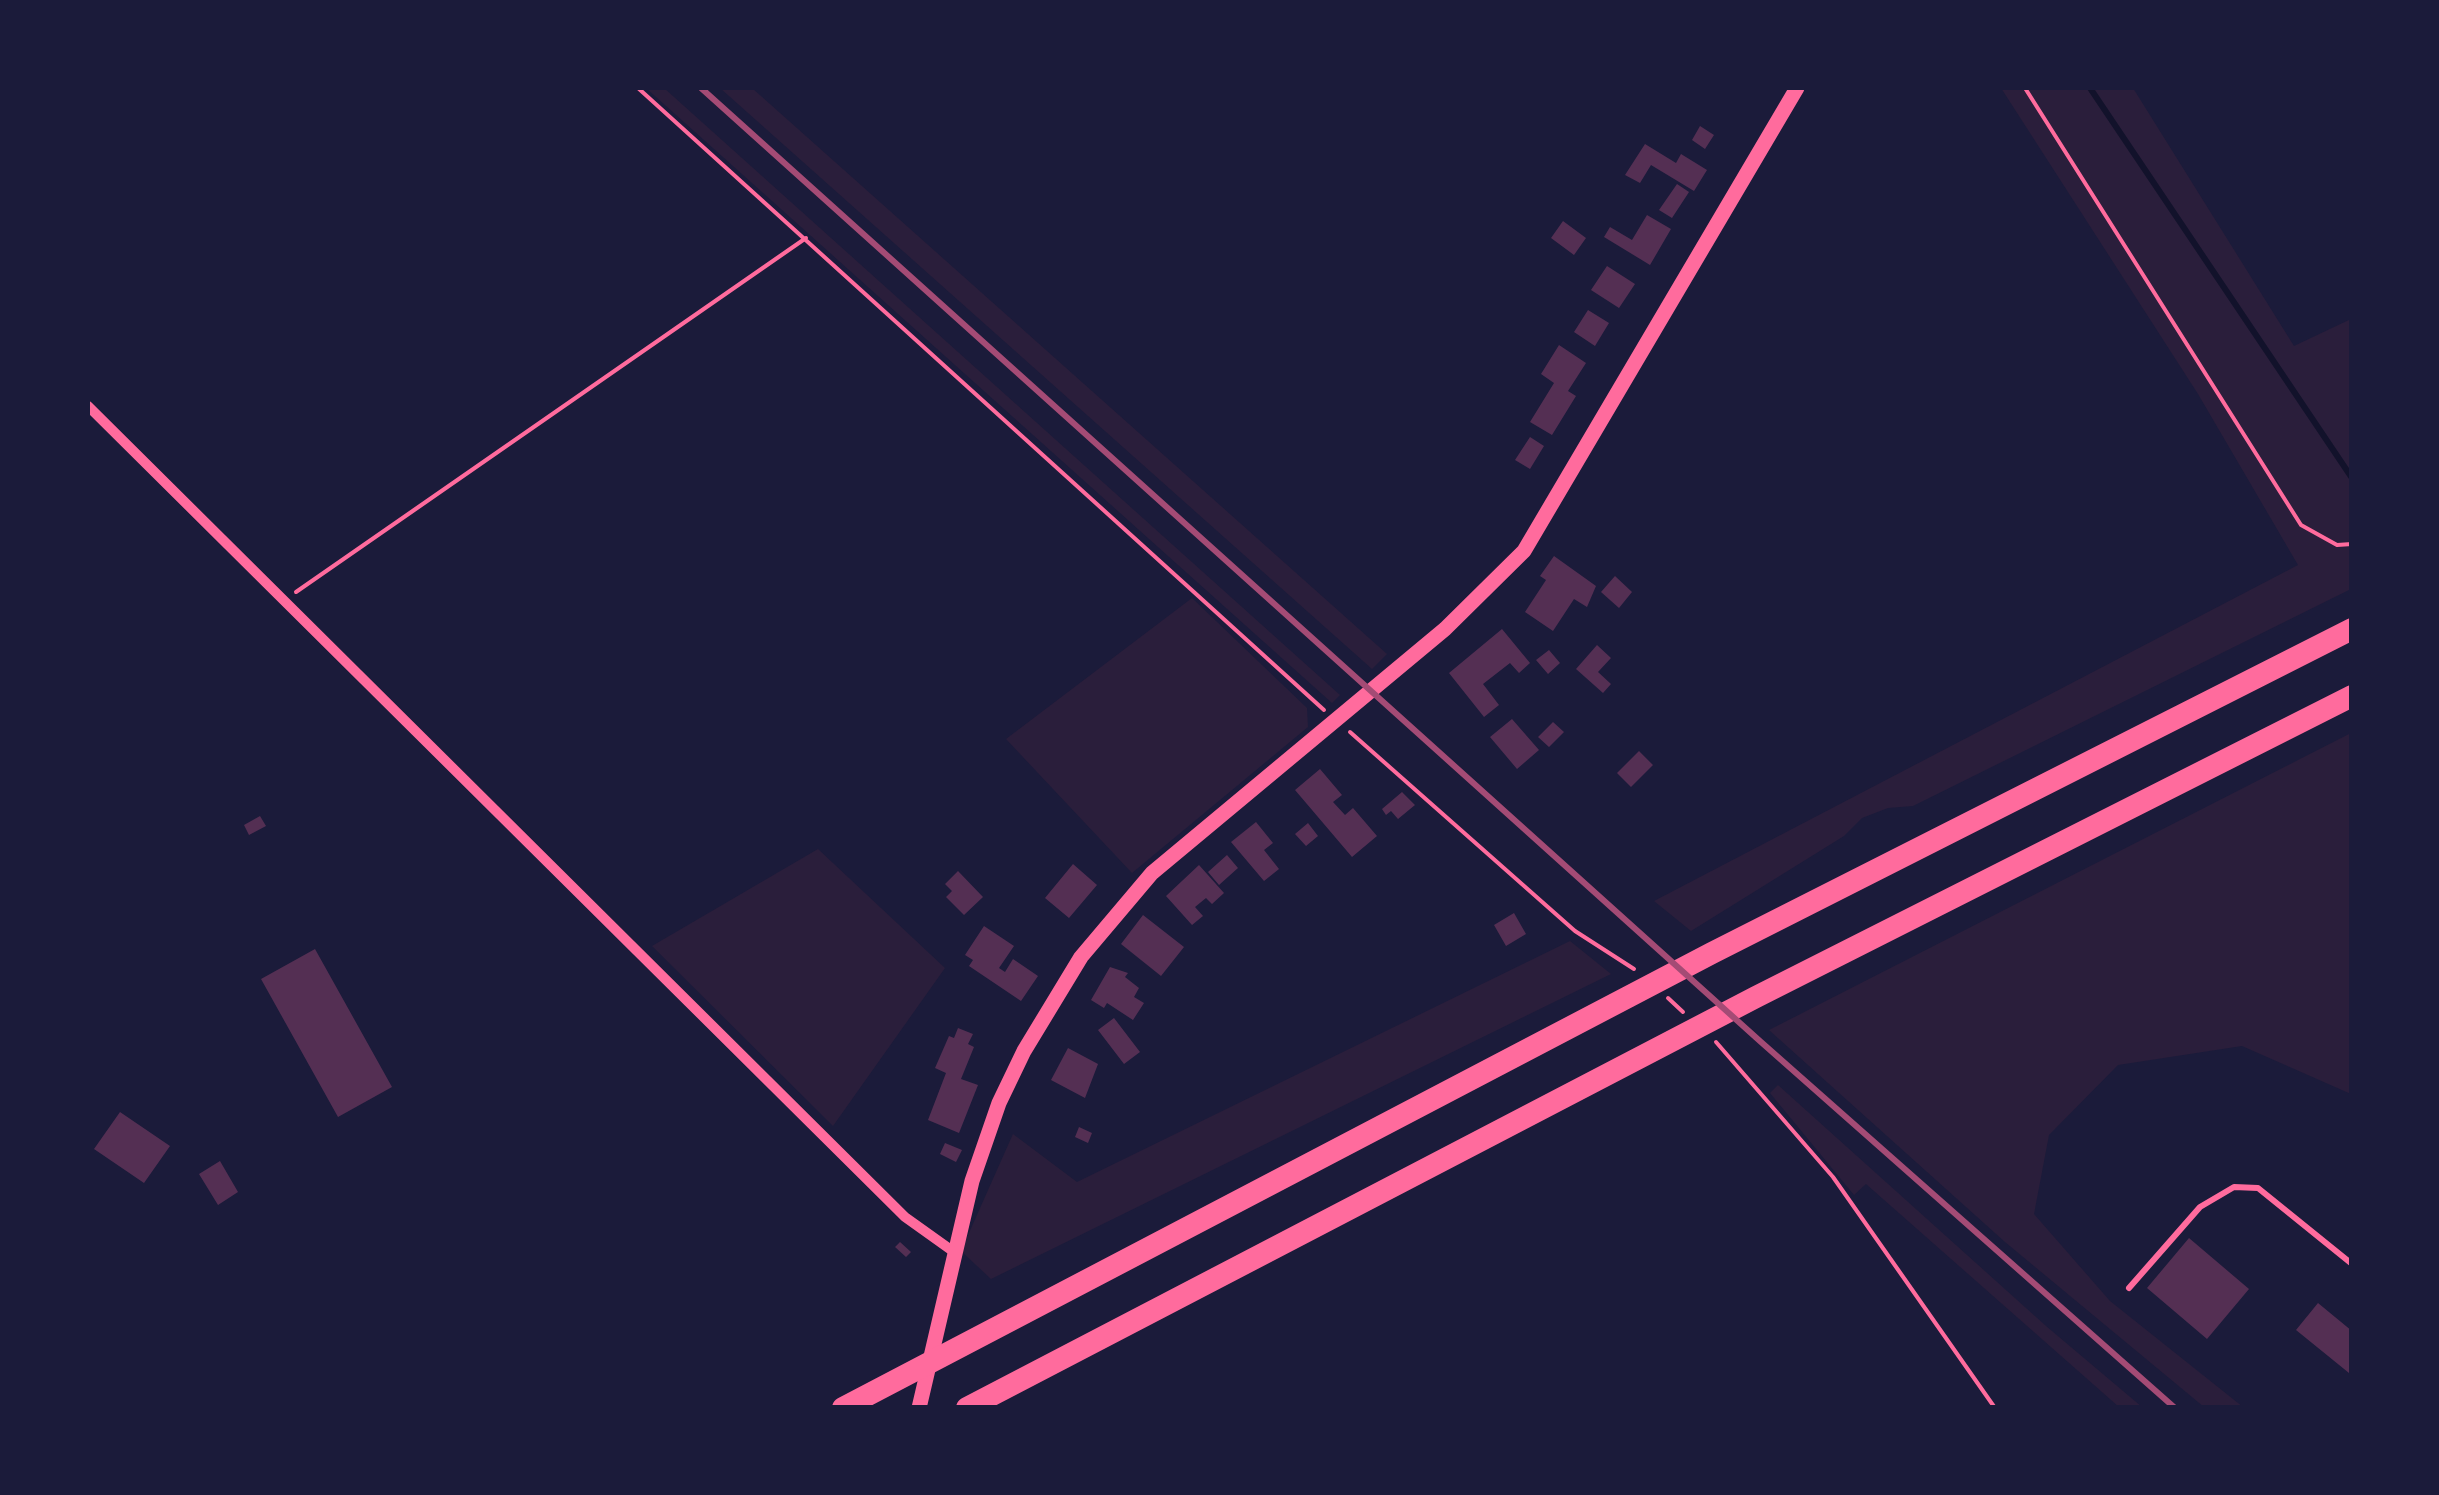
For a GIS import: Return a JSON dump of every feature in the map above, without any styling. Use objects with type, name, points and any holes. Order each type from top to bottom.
[{"type":"highway","points":[[844,1407],[1712,953],[2352,629]]},
{"type":"highway","points":[[967,1408],[1679,1037],[2352,696]]},
{"type":"street","points":[[919,1408],[954,1252],[999,1103],[1024,1051],[1098,932],[1152,874],[1483,596],[1524,552],[1797,88]]},
{"type":"street","points":[[88,406],[905,1217],[954,1252]]},
{"type":"lane","points":[[2129,1288],[2200,1207],[2234,1188],[2258,1188],[2352,1264]]},
{"type":"path","points":[[638,88],[1336,720]]},
{"type":"path","points":[[2026,88],[2300,526],[2337,545],[2352,544]]},
{"type":"path","points":[[283,601],[806,238]]},
{"type":"path","points":[[1886,1251],[1995,1408]]},
{"type":"shaded area","points":[[646,88],[664,88],[1340,695],[1332,703]]},
{"type":"shaded area","points":[[720,88],[752,88],[1387,654],[1372,669]]},
{"type":"shaded area","points":[[2001,88],[2133,88],[2294,346],[2351,319],[2351,589],[1913,806],[1888,808],[1862,818],[1844,836],[1691,931],[1654,901],[2298,565],[2198,394]]},
{"type":"shaded area","points":[[1192,598],[1307,708],[1308,727],[1132,873],[1006,739]]},
{"type":"shaded area","points":[[2351,733],[2351,1094],[2242,1046],[2118,1065],[2049,1135],[2034,1214],[2110,1301],[2243,1407],[2204,1407],[2005,1242],[1769,1030]]},
{"type":"shaded area","points":[[818,849],[945,968],[833,1126],[652,946]]},
{"type":"shaded area","points":[[1570,941],[1611,974],[991,1279],[961,1251],[1013,1134],[1077,1182]]},
{"type":"shaded area","points":[[1778,1085],[2142,1407],[2119,1407],[1866,1184],[1854,1195],[1770,1093]]},
{"type":"building","points":[[1700,126],[1714,135],[1705,149],[1692,140]]},
{"type":"building","points":[[1645,144],[1676,163],[1681,154],[1707,170],[1694,191],[1651,165],[1640,183],[1625,175]]},
{"type":"building","points":[[1677,184],[1689,192],[1672,218],[1659,210]]},
{"type":"building","points":[[1647,215],[1671,229],[1650,265],[1604,237],[1610,227],[1632,240]]},
{"type":"building","points":[[1563,221],[1586,238],[1574,255],[1551,238]]},
{"type":"building","points":[[1607,266],[1635,284],[1619,308],[1591,290]]},
{"type":"building","points":[[1588,310],[1609,323],[1595,346],[1574,332]]},
{"type":"building","points":[[1559,345],[1586,363],[1568,391],[1576,396],[1552,435],[1530,422],[1554,383],[1541,374]]},
{"type":"building","points":[[1530,437],[1544,446],[1530,469],[1515,460]]},
{"type":"building","points":[[1554,556],[1596,586],[1587,607],[1574,599],[1553,631],[1525,612],[1546,580],[1540,576]]},
{"type":"building","points":[[1615,576],[1632,592],[1619,608],[1601,592]]},
{"type":"building","points":[[1502,629],[1530,663],[1519,673],[1510,663],[1483,684],[1499,705],[1484,717],[1449,673]]},
{"type":"building","points":[[1597,645],[1611,658],[1598,672],[1611,684],[1603,693],[1576,669]]},
{"type":"building","points":[[1549,650],[1560,663],[1548,674],[1536,660]]},
{"type":"building","points":[[1512,719],[1539,750],[1517,769],[1490,737]]},
{"type":"building","points":[[1553,722],[1564,732],[1549,747],[1538,737]]},
{"type":"building","points":[[1639,751],[1653,765],[1631,787],[1617,773]]},
{"type":"building","points":[[1320,769],[1342,795],[1333,802],[1345,815],[1353,808],[1377,836],[1352,857],[1295,790]]},
{"type":"building","points":[[1402,792],[1415,805],[1398,819],[1391,811],[1386,815],[1382,809]]},
{"type":"building","points":[[260,816],[266,826],[249,835],[244,825]]},
{"type":"building","points":[[1256,822],[1273,843],[1264,850],[1279,869],[1264,881],[1231,842]]},
{"type":"building","points":[[1308,823],[1318,836],[1306,846],[1295,834]]},
{"type":"building","points":[[1227,855],[1238,868],[1219,885],[1208,872]]},
{"type":"building","points":[[1073,864],[1097,885],[1069,918],[1045,898]]},
{"type":"building","points":[[1199,865],[1224,893],[1212,904],[1206,898],[1195,907],[1203,916],[1192,925],[1166,896]]},
{"type":"building","points":[[958,871],[983,897],[964,915],[946,897],[952,891],[945,884]]},
{"type":"building","points":[[1514,913],[1526,934],[1506,946],[1494,925]]},
{"type":"building","points":[[1143,915],[1184,947],[1161,976],[1121,944]]},
{"type":"building","points":[[984,926],[1014,946],[999,968],[1005,972],[1013,959],[1038,976],[1021,1001],[969,966],[973,960],[965,955]]},
{"type":"building","points":[[315,949],[392,1087],[338,1117],[261,979]]},
{"type":"building","points":[[1110,967],[1128,973],[1125,977],[1139,988],[1134,997],[1144,1003],[1133,1020],[1107,1003],[1104,1008],[1091,1000]]},
{"type":"building","points":[[1114,1018],[1140,1052],[1124,1064],[1098,1030]]},
{"type":"building","points":[[958,1028],[973,1034],[968,1044],[974,1047],[961,1079],[978,1085],[959,1133],[928,1120],[946,1073],[935,1068],[949,1036],[954,1038]]},
{"type":"building","points":[[1068,1048],[1098,1064],[1085,1098],[1051,1080]]},
{"type":"building","points":[[120,1112],[170,1146],[144,1183],[94,1149]]},
{"type":"building","points":[[1079,1127],[1092,1133],[1088,1143],[1075,1137]]},
{"type":"building","points":[[945,1143],[962,1150],[956,1162],[940,1154]]},
{"type":"building","points":[[220,1161],[238,1192],[218,1205],[199,1174]]},
{"type":"building","points":[[2189,1238],[2249,1289],[2207,1339],[2147,1288]]},
{"type":"building","points":[[900,1242],[911,1252],[906,1257],[895,1247]]},
{"type":"building","points":[[2318,1303],[2352,1331],[2349,1373],[2296,1330]]},
{"type":"waterway","points":[[2090,88],[2352,478]]},
{"type":"railway","points":[[701,88],[1761,1042],[2175,1408]]}]
